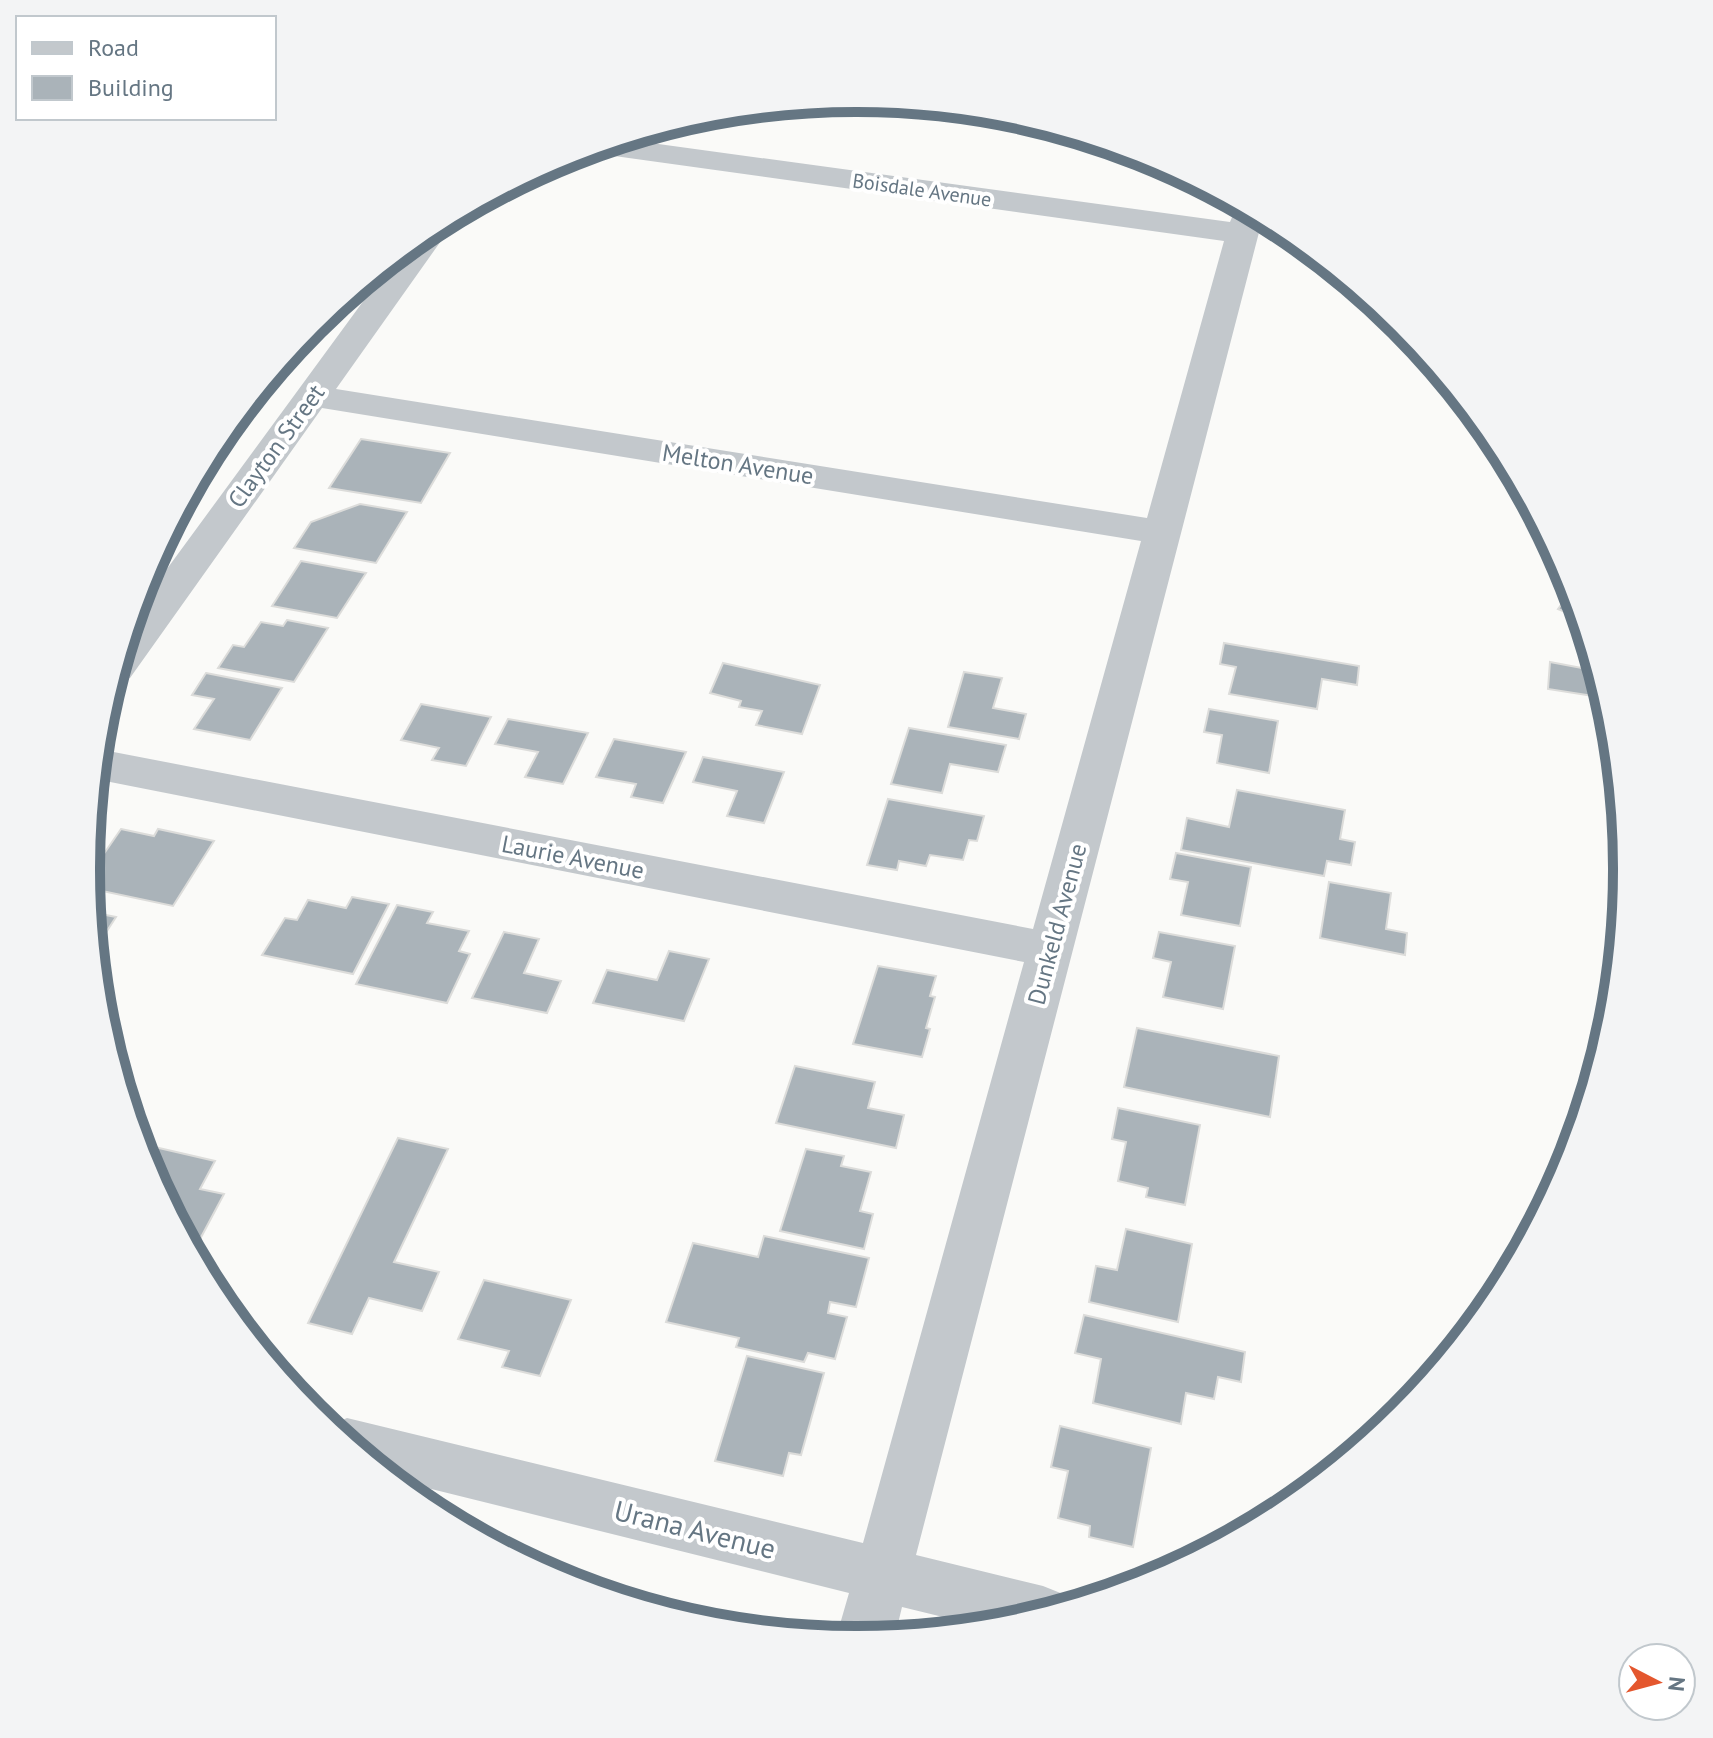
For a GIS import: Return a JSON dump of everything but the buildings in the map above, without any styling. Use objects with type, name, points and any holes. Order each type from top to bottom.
[{"type":"street","name":"Boisdale Avenue","points":[[628,148],[1246,222]]},
{"type":"street","name":"Dunkeld Avenue","points":[[869,1625],[1246,222]]},
{"type":"street","name":"Clayton Street","points":[[136,641],[414,256]]},
{"type":"street","name":"Melton Avenue","points":[[312,396],[1164,533]]},
{"type":"street","name":"Laurie Avenue","points":[[107,766],[1050,950]]},
{"type":"street","name":"Urana Avenue","points":[[372,1449],[1018,1608]]}]
